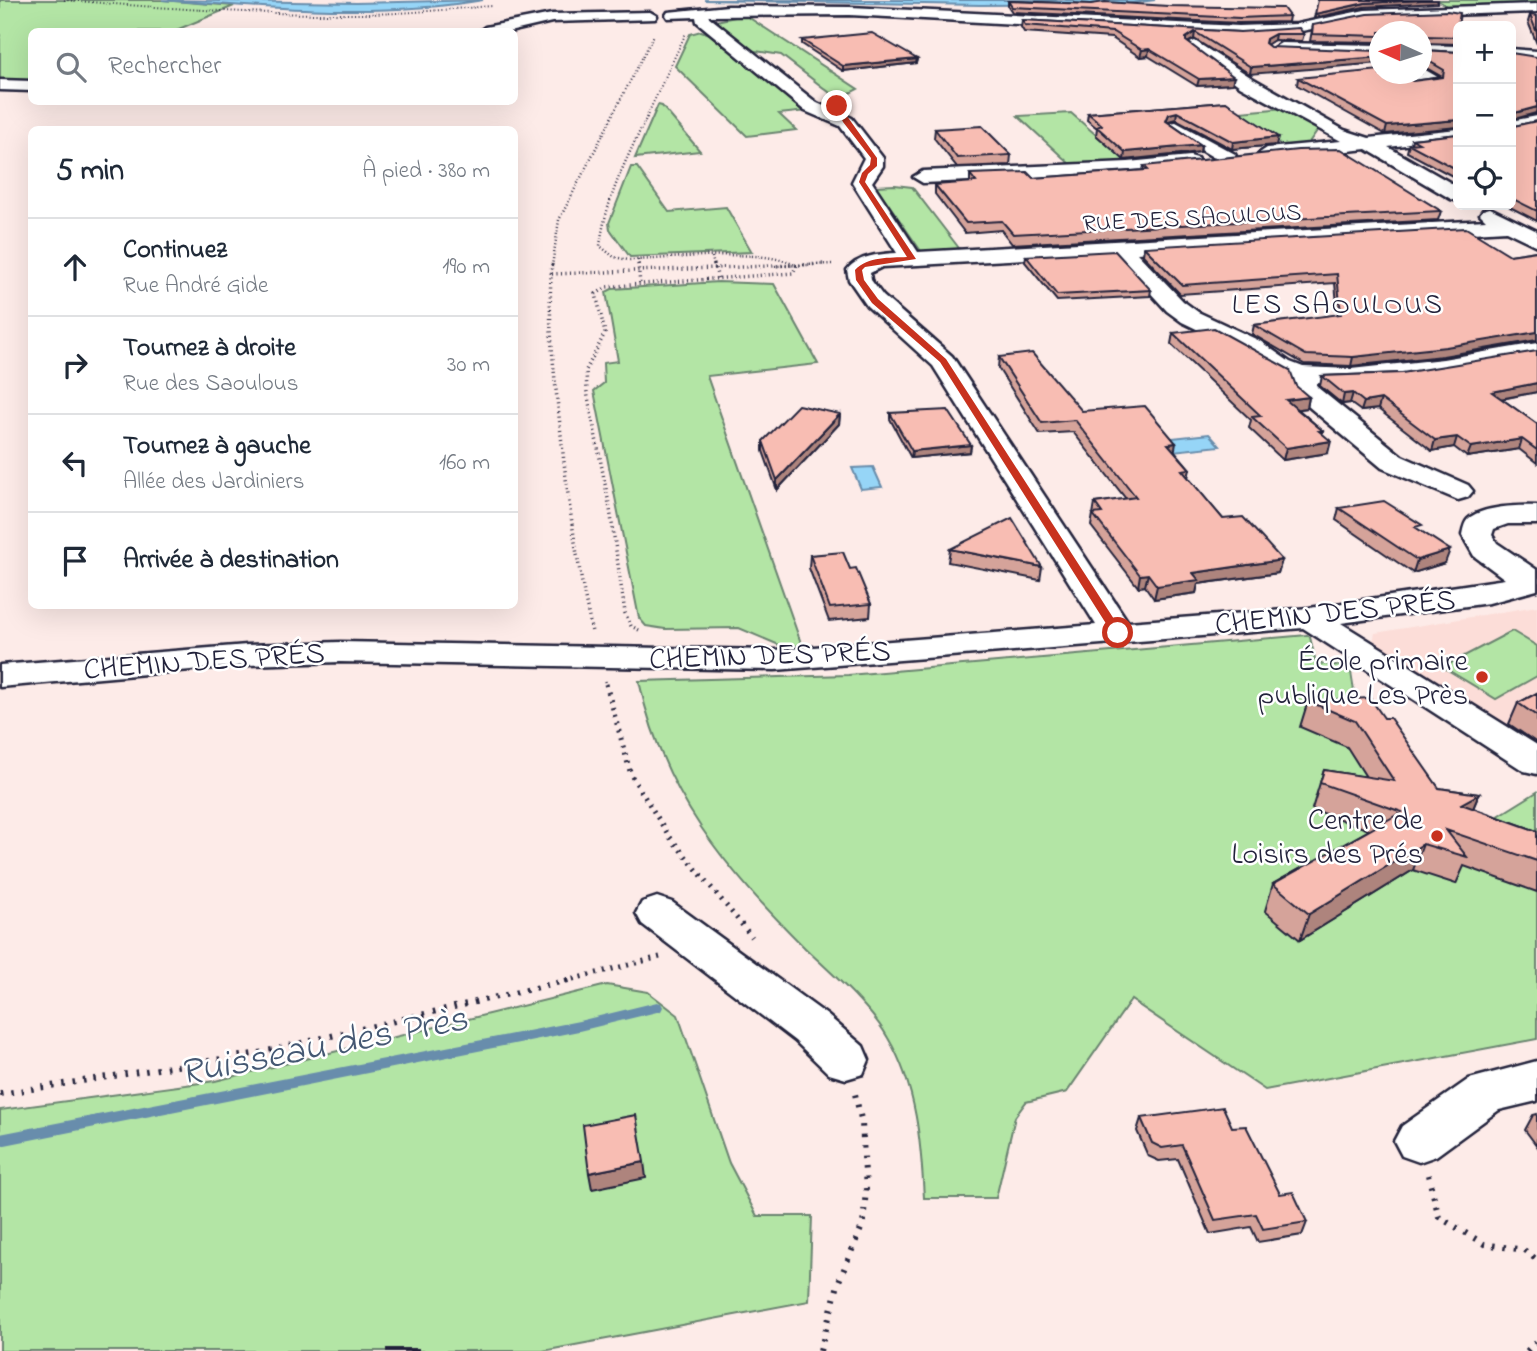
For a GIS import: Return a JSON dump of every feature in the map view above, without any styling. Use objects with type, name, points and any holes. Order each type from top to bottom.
[{"type":"street","points":[[661,19],[728,10],[863,11],[1005,17],[1161,29],[1239,31],[1297,28],[1365,14],[1537,8]]},
{"type":"street","points":[[504,28],[552,18],[661,19],[682,22],[752,13],[953,18],[970,22],[980,31],[1039,37]]},
{"type":"street","points":[[702,19],[740,50],[818,100],[825,110],[841,114],[874,158],[873,166],[865,173],[862,182],[912,259]]},
{"type":"street","points":[[1279,33],[1265,37],[1261,48],[1369,50]]},
{"type":"street","points":[[1370,144],[1360,132],[1220,47],[1188,46],[1338,134],[1370,144],[1453,192]]},
{"type":"street","points":[[740,50],[778,57]]},
{"type":"street","points":[[1432,50],[1453,51]]},
{"type":"street","points":[[1516,54],[1537,56]]},
{"type":"street","points":[[1246,82],[1276,79]]},
{"type":"street","points":[[0,85],[28,86]]},
{"type":"street","points":[[1285,104],[1307,102]]},
{"type":"street","points":[[1516,126],[1537,122]]},
{"type":"street","points":[[1176,127],[1228,158]]},
{"type":"street","points":[[923,177],[1128,168],[1453,135]]},
{"type":"street","points":[[1484,210],[1537,240]]},
{"type":"street","name":"RUE DES SAOULOUS","points":[[870,263],[1509,225]]},
{"type":"street","points":[[1120,247],[1175,306],[1190,317],[1251,345],[1281,367],[1300,374],[1351,377],[1443,367],[1537,350]]},
{"type":"street","points":[[870,263],[858,270],[860,280],[875,301],[943,361],[1118,633]]},
{"type":"street","points":[[1300,374],[1305,390],[1392,462],[1458,491]]},
{"type":"street","points":[[1533,581],[1485,549],[1477,535],[1480,524],[1497,516],[1515,513],[1537,515]]},
{"type":"street","name":"CHEMIN DES PRÉS","points":[[0,676],[247,654],[340,652],[775,660],[1309,618],[1489,593],[1533,581]]},
{"type":"street","points":[[1309,618],[1537,762]]},
{"type":"street","points":[[657,914],[811,1028],[846,1060]]},
{"type":"street","points":[[1419,1142],[1486,1093],[1537,1081]]},
{"type":"path","points":[[64,0],[230,11],[398,13],[499,5]]},
{"type":"path","points":[[598,657],[574,548],[558,409],[549,288],[552,274],[551,254],[559,220],[661,19]]},
{"type":"path","points":[[685,33],[623,167],[602,227],[600,246],[608,254],[638,260],[712,257],[768,259],[797,265]]},
{"type":"path","points":[[712,257],[718,280]]},
{"type":"path","points":[[638,260],[640,284]]},
{"type":"path","points":[[552,274],[870,263]]},
{"type":"path","points":[[642,632],[631,626],[625,613],[610,509],[587,392],[586,370],[605,333],[596,294],[607,287],[793,273],[797,265]]},
{"type":"path","points":[[0,1094],[259,1053],[649,961],[694,941]]},
{"type":"path","points":[[1419,1142],[1439,1217],[1484,1244],[1524,1250],[1537,1260]]},
{"type":"path","points":[[1527,1351],[1537,1341]]},
{"type":"shaded area","name":"École primaire publique Les Près","points":[[1537,606],[1537,745],[1373,642],[1375,633]]},
{"type":"green space","points":[[0,0],[162,0],[234,6],[181,28],[28,28],[28,83],[0,82]]},
{"type":"green space","points":[[1437,0],[1537,0],[1537,4],[1450,8]]},
{"type":"green space","points":[[745,15],[858,89],[838,99],[781,55],[749,50],[711,22]]},
{"type":"green space","points":[[701,31],[719,37],[807,111],[779,114],[796,130],[747,136],[675,66],[690,34]]},
{"type":"green space","points":[[658,105],[662,106],[700,151],[635,158]]},
{"type":"green space","points":[[1285,108],[1319,128],[1307,145],[1285,147],[1229,113]]},
{"type":"green space","points":[[1071,113],[1127,162],[1072,166],[1018,116]]},
{"type":"green space","points":[[631,167],[637,167],[669,212],[726,207],[752,252],[630,257],[610,229],[609,223]]},
{"type":"green space","points":[[876,186],[912,187],[962,252],[923,254]]},
{"type":"green space","points":[[718,282],[774,284],[818,364],[707,376],[802,646],[779,645],[739,628],[665,629],[646,626],[639,618],[594,391],[604,383],[603,363],[618,361],[606,292],[612,289]]},
{"type":"green space","points":[[1512,631],[1537,646],[1537,676],[1496,699],[1443,667]]},
{"type":"green space","points":[[1307,635],[1310,637],[1316,663],[1343,666],[1351,672],[1357,709],[1466,836],[1537,792],[1537,1039],[1265,1090],[1131,1000],[1067,1092],[1026,1102],[1015,1117],[996,1198],[924,1198],[916,1116],[905,1076],[888,1038],[861,1002],[749,889],[701,827],[664,760],[639,681],[848,675]]},
{"type":"green space","points":[[607,985],[648,992],[678,1015],[729,1163],[757,1216],[812,1216],[809,1301],[543,1351],[0,1351],[0,1110],[215,1081]]},
{"type":"water","points":[[162,0],[356,3],[483,0],[403,9],[323,10]]},
{"type":"water","points":[[704,0],[1155,0],[1125,4],[980,5]]},
{"type":"water","points":[[1209,434],[1220,446],[1173,451],[1163,439]]},
{"type":"water","points":[[873,467],[882,487],[861,489],[852,468]]},
{"type":"building","points":[[1318,0],[1421,0],[1365,3],[1315,14]]},
{"type":"building","points":[[1008,1],[1283,8],[1289,16],[1240,18],[1012,7]]},
{"type":"building","points":[[1447,11],[1460,13],[1459,21],[1453,21],[1453,37],[1432,36],[1432,21],[1369,21],[1369,36],[1312,34],[1313,25],[1367,14]]},
{"type":"building","points":[[1530,15],[1537,16],[1537,33]]},
{"type":"building","points":[[1022,20],[1240,32],[1299,28],[1304,34],[1275,34],[1266,39],[1265,43],[1270,47],[1369,51],[1369,58],[1251,67],[1195,32],[1186,38],[1186,41],[1234,77],[1199,79],[1149,49],[1142,50],[1113,32],[1025,25]]},
{"type":"building","points":[[872,33],[917,59],[843,66],[802,40]]},
{"type":"building","points":[[1432,51],[1453,52],[1453,120],[1387,126],[1298,78],[1369,71],[1369,84],[1432,84],[1432,78],[1443,77],[1444,70],[1432,63]]},
{"type":"building","points":[[1516,54],[1537,57],[1537,107],[1516,113]]},
{"type":"building","points":[[1226,102],[1278,137],[1233,142],[1177,112],[1169,114],[1166,121],[1201,145],[1125,152],[1097,127],[1102,125],[1088,113]]},
{"type":"building","points":[[1537,121],[1537,211],[1516,200],[1516,126]]},
{"type":"building","points":[[982,126],[1011,155],[957,158],[935,129]]},
{"type":"building","points":[[1453,135],[1453,167],[1409,144],[1419,143],[1412,139]]},
{"type":"building","points":[[1341,149],[1441,211],[1013,234],[1002,221],[966,223],[935,185],[976,182],[970,174],[1027,172],[1033,178],[1148,170],[1144,166],[1298,150]]},
{"type":"building","points":[[1466,228],[1510,255],[1537,251],[1537,332],[1446,347],[1353,357],[1306,355],[1254,325],[1341,314],[1337,274],[1182,285],[1144,247]]},
{"type":"building","points":[[1115,251],[1151,290],[1057,295],[1026,256]]},
{"type":"building","points":[[1214,328],[1290,370],[1296,386],[1309,397],[1286,400],[1331,441],[1286,448],[1252,417],[1261,416],[1173,333]]},
{"type":"building","points":[[1537,351],[1537,383],[1492,392],[1537,424],[1537,450],[1522,439],[1471,447],[1457,437],[1435,440],[1381,399],[1364,402],[1353,393],[1344,394],[1322,376],[1402,373]]},
{"type":"building","points":[[1032,353],[1082,411],[1145,406],[1176,443],[1168,444],[1190,469],[1182,470],[1223,519],[1243,517],[1282,560],[1193,573],[1199,580],[1157,586],[1148,574],[1140,575],[1093,514],[1102,513],[1095,503],[1136,497],[1075,420],[1042,423],[999,357]]},
{"type":"building","points":[[798,405],[840,414],[777,480],[763,441]]},
{"type":"building","points":[[948,410],[971,445],[912,451],[890,413]]},
{"type":"building","points":[[1384,501],[1422,525],[1415,527],[1450,550],[1417,560],[1339,508]]},
{"type":"building","points":[[1012,518],[1042,567],[950,549]]},
{"type":"building","points":[[843,552],[850,569],[856,568],[871,604],[830,608],[810,555]]},
{"type":"building","points":[[1537,693],[1537,716],[1518,703]]},
{"type":"building","points":[[1370,698],[1384,718],[1390,718],[1439,788],[1479,794],[1461,804],[1537,831],[1537,861],[1446,830],[1467,857],[1423,844],[1309,914],[1273,884],[1402,812],[1320,783],[1324,770],[1394,781],[1355,721],[1308,701]]},
{"type":"building","points":[[1223,1107],[1232,1127],[1246,1126],[1280,1194],[1293,1192],[1307,1222],[1263,1229],[1256,1214],[1215,1220],[1182,1145],[1162,1148],[1152,1143],[1141,1118]]},
{"type":"building","points":[[636,1115],[644,1162],[589,1173],[583,1125]]},
{"type":"building","points":[[418,1349],[418,1351],[387,1351]]},
{"type":"waterway","name":"Ruisseau des Près","points":[[0,1140],[579,1026],[657,1007]]},
{"type":"place","name":"École primaire publique Les Près","points":[[1482,677]]},
{"type":"place","name":"Centre de Loisirs des Prés","points":[[1437,836]]},
{"type":"district","name":"LES SAOULOUS","points":[[1338,303]]},
{"type":"route","points":[[837,106],[874,158],[873,166],[865,173],[862,182],[912,259],[878,261],[863,266],[858,270],[860,280],[875,301],[943,361],[1118,633]]}]
